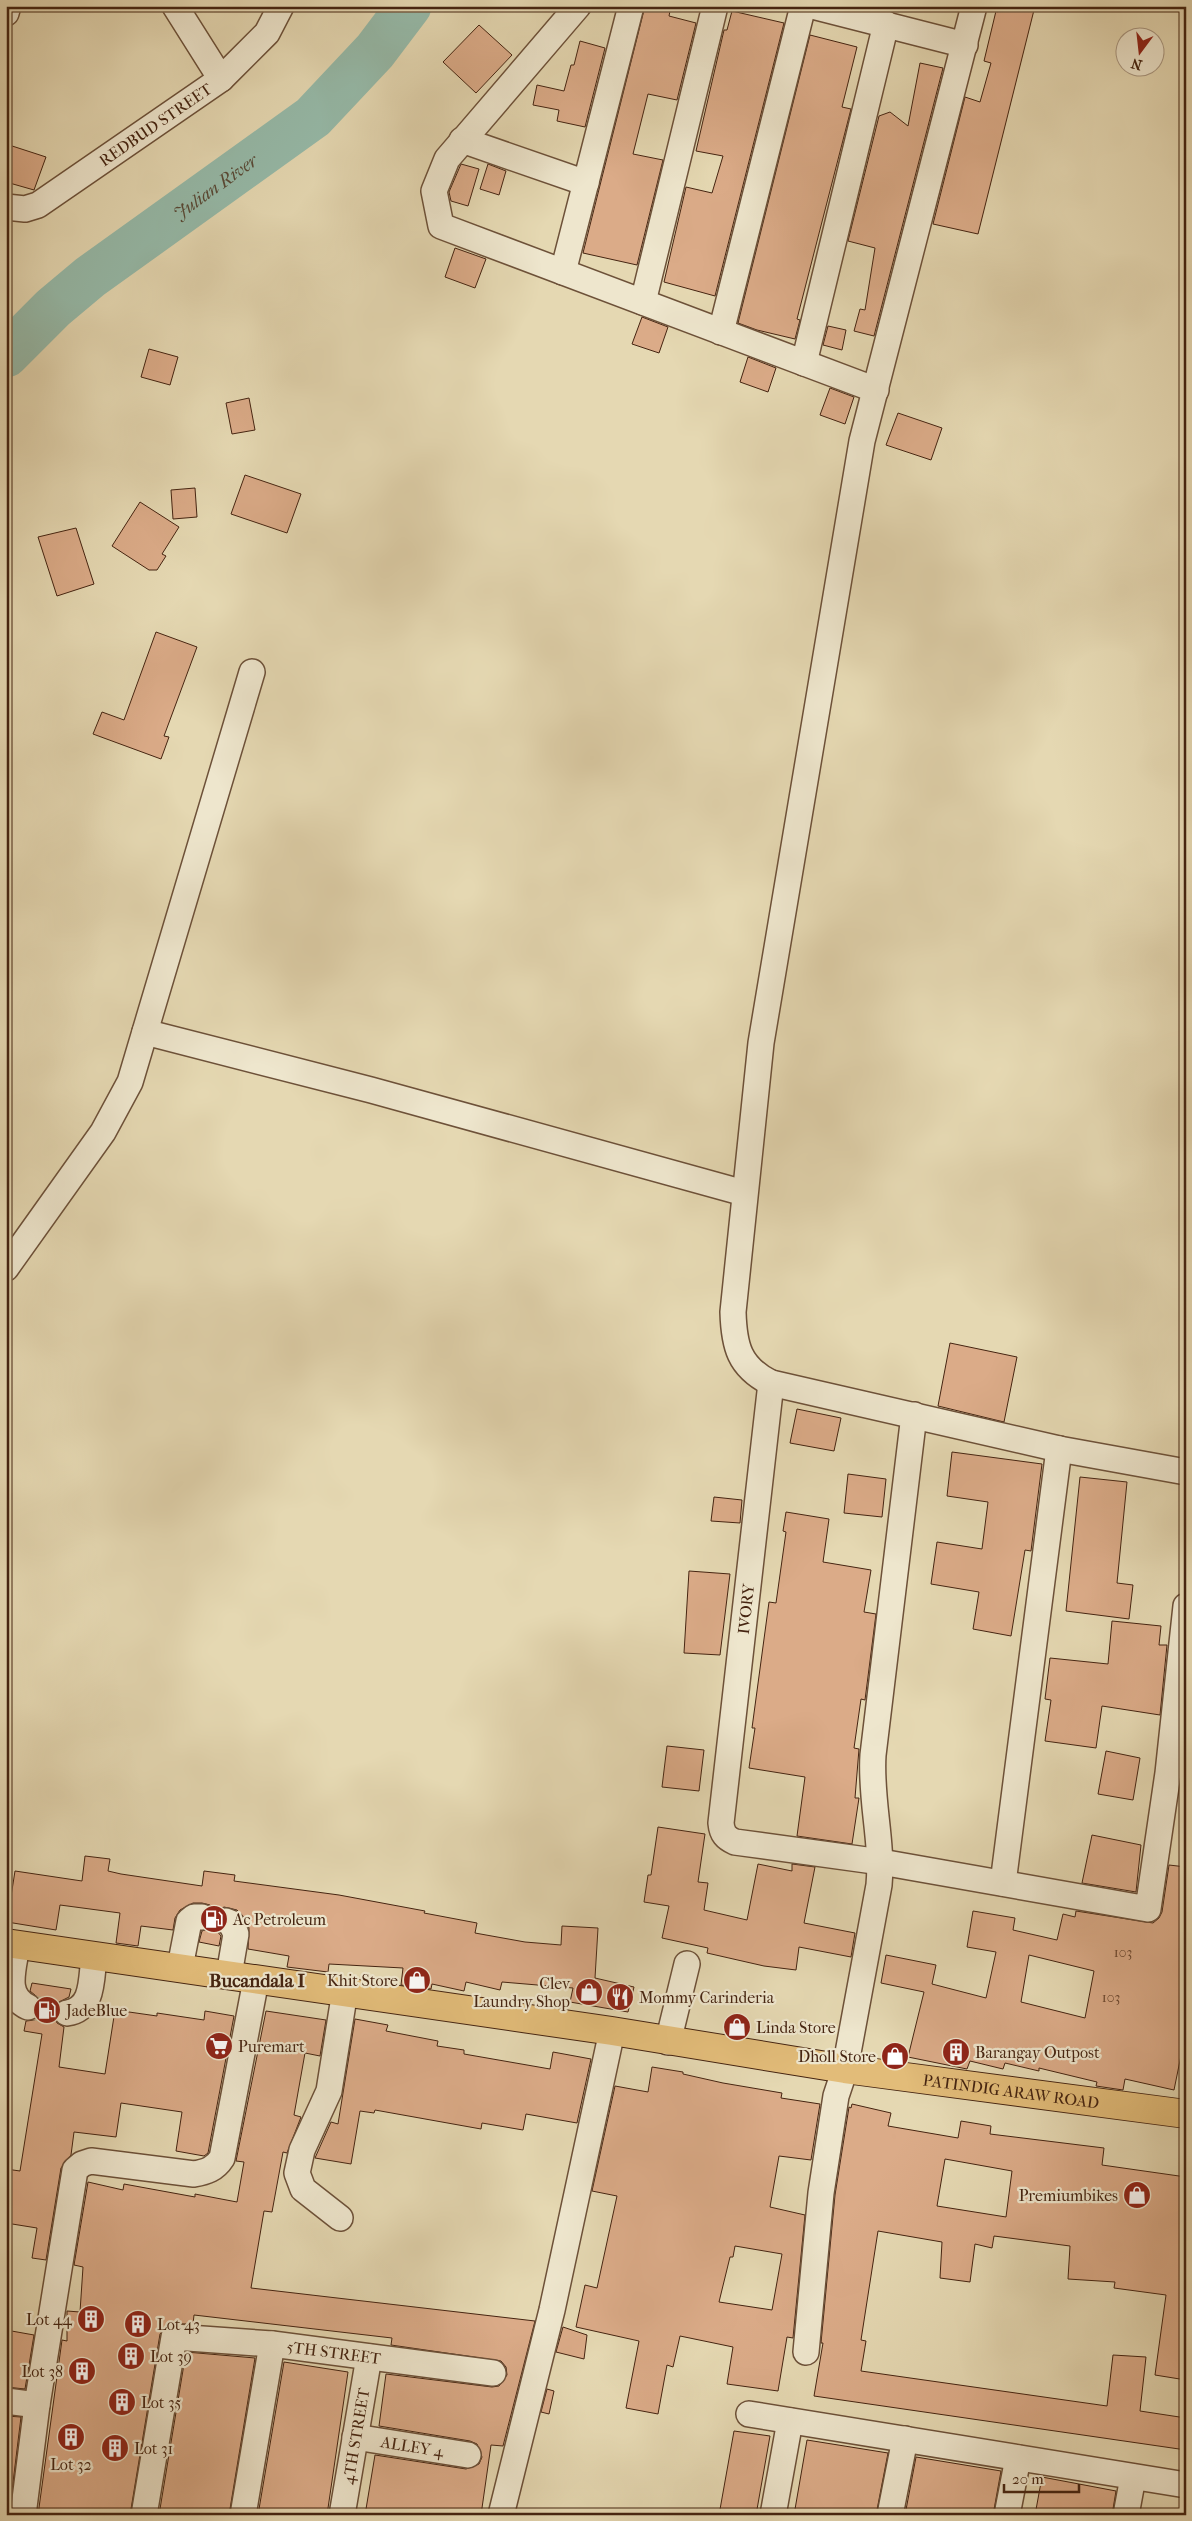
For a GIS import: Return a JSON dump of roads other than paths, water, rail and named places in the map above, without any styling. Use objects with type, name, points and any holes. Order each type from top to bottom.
[{"type":"main road","name":"PATINDIG ARAW ROAD","points":[[12,1944],[612,2031],[668,2042],[845,2069],[1186,2114]]},
{"type":"street","points":[[6,13],[8,6]]},
{"type":"street","points":[[175,6],[221,79]]},
{"type":"street","name":"REDBUD STREET","points":[[6,207],[25,210],[38,205],[221,79],[268,33],[281,6]]},
{"type":"street","points":[[578,6],[447,159],[434,191],[441,226],[876,390]]},
{"type":"street","points":[[563,272],[631,6]]},
{"type":"street","points":[[643,302],[715,6]]},
{"type":"street","points":[[721,332],[803,6]]},
{"type":"street","points":[[812,6],[965,45]]},
{"type":"street","points":[[974,6],[862,441],[788,870],[761,1042],[744,1193],[741,1256],[733,1312],[734,1336],[739,1352],[747,1366],[758,1377],[771,1383],[1060,1449],[1186,1472]]},
{"type":"street","points":[[804,363],[886,24]]},
{"type":"street","points":[[462,140],[586,183]]},
{"type":"street","points":[[6,1268],[103,1132],[130,1082],[252,672]]},
{"type":"street","points":[[145,1032],[390,1095],[744,1193]]},
{"type":"street","name":"IVORY","points":[[771,1383],[721,1823],[724,1835],[735,1842],[881,1862]]},
{"type":"street","points":[[806,2352],[821,2194],[836,2096],[845,2069],[879,1885],[881,1862],[871,1782],[873,1755],[914,1415]]},
{"type":"street","points":[[1003,1883],[1060,1449]]},
{"type":"street","points":[[881,1862],[1148,1909],[1177,1774],[1186,1606]]},
{"type":"street","points":[[180,1968],[189,1921],[194,1917],[202,1917]]},
{"type":"street","points":[[226,1921],[232,1923],[236,1934],[228,1975]]},
{"type":"street","points":[[12,1944],[13,1995],[20,2003],[28,2007]]},
{"type":"street","points":[[67,2012],[76,2012],[84,2006],[89,1997],[94,1956]]},
{"type":"street","points":[[668,2042],[687,1964]]},
{"type":"street","points":[[23,2515],[37,2405],[75,2170],[82,2164],[91,2161],[194,2174],[206,2172],[217,2165],[222,2158],[256,1980]]},
{"type":"street","points":[[340,2218],[303,2189],[297,2173],[302,2150],[329,2091],[345,1991]]},
{"type":"street","points":[[501,2515],[552,2310],[612,2031]]},
{"type":"street","name":"5TH STREET","points":[[144,2515],[174,2337],[272,2344],[493,2373]]},
{"type":"street","points":[[243,2515],[272,2344]]},
{"type":"street","name":"4TH STREET","points":[[342,2515],[369,2357]]},
{"type":"street","points":[[6,2401],[37,2405]]},
{"type":"street","points":[[749,2414],[1186,2485]]},
{"type":"street","points":[[773,2515],[790,2421]]},
{"type":"street","name":"ALLEY 4","points":[[355,2437],[468,2455]]},
{"type":"street","points":[[890,2515],[905,2439]]},
{"type":"street","points":[[1007,2515],[1018,2458]]},
{"type":"street","points":[[1126,2515],[1133,2476]]},
{"type":"waterway","name":"Julian River","points":[[6,355],[53,308],[90,277],[313,117],[375,51],[409,6]]},
{"type":"tunnel","points":[[28,2007],[67,2013]]},
{"type":"place","name":"Ac Petroleum","points":[[214,1919]]},
{"type":"place","name":"Khit Store","points":[[417,1980]]},
{"type":"place","name":"Clev Laundry Shop","points":[[589,1992]]},
{"type":"place","name":"Mommy Carinderia","points":[[620,1997]]},
{"type":"place","name":"JadeBlue","points":[[47,2010]]},
{"type":"place","name":"Linda Store","points":[[737,2027]]},
{"type":"place","name":"Puremart","points":[[219,2046]]},
{"type":"place","name":"Barangay Outpost","points":[[956,2052]]},
{"type":"place","name":"Dholl Store","points":[[895,2056]]},
{"type":"place","name":"Premiumbikes","points":[[1137,2195]]},
{"type":"place","name":"Lot 44","points":[[91,2319]]},
{"type":"place","name":"Lot 43","points":[[138,2324]]},
{"type":"place","name":"Lot 39","points":[[131,2356]]},
{"type":"place","name":"Lot 38","points":[[82,2371]]},
{"type":"place","name":"Lot 35","points":[[122,2402]]},
{"type":"place","name":"Lot 32","points":[[71,2437]]},
{"type":"place","name":"Lot 31","points":[[115,2448]]},
{"type":"district","name":"Bucandala I","points":[[257,1981]]}]
